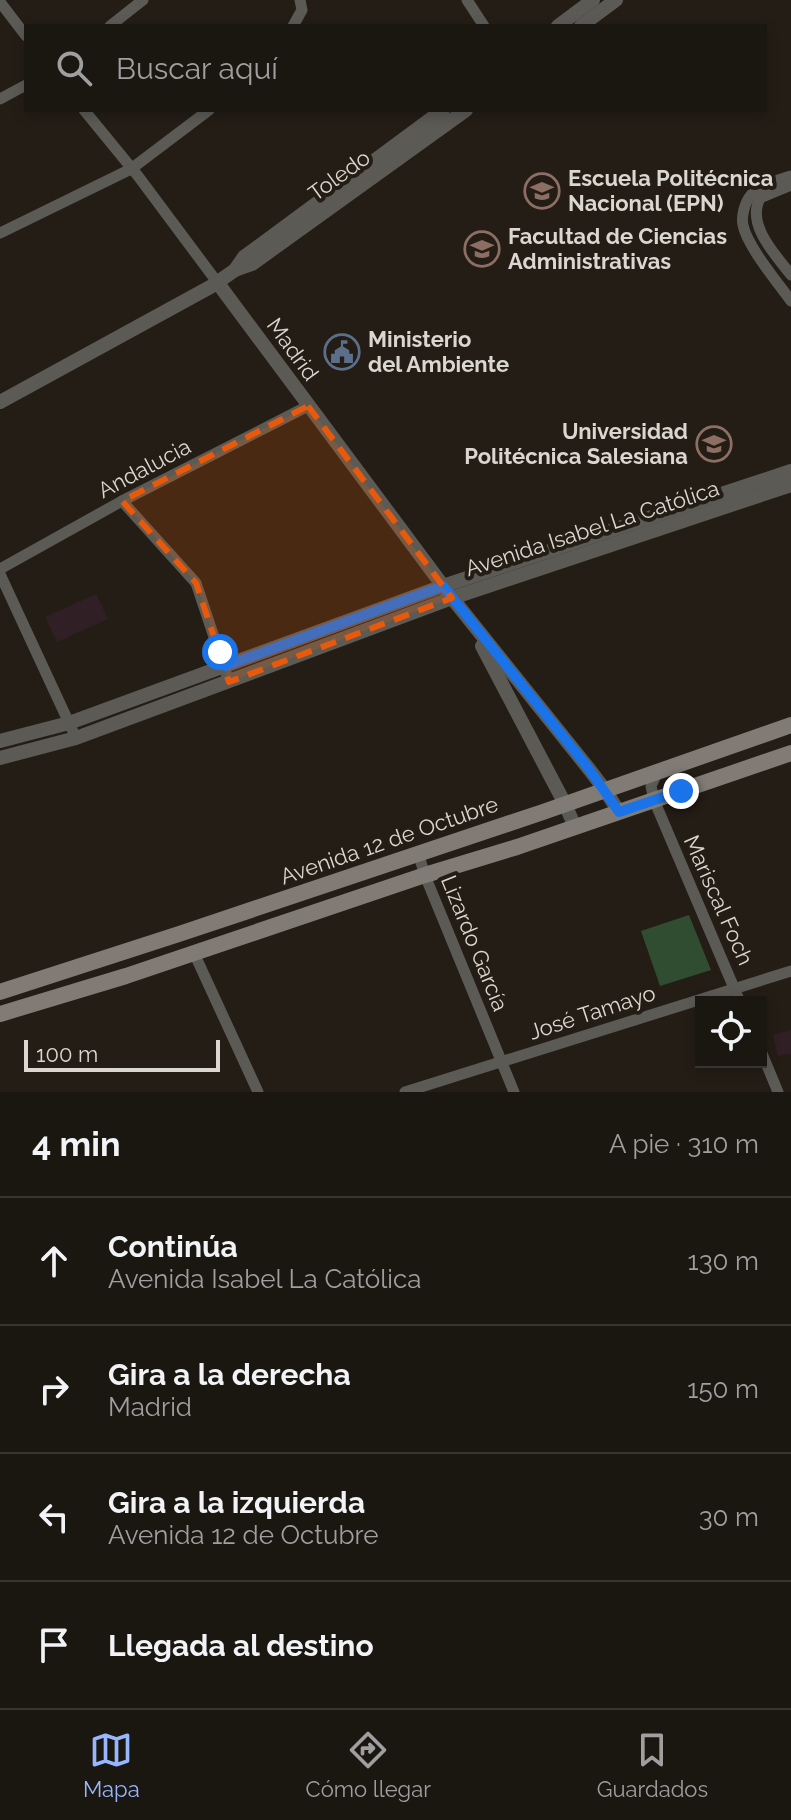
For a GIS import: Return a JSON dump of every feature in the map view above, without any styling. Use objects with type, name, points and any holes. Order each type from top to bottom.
[{"type":"main road","name":"Avenida 12 de Octubre","points":[[0,992],[565,804],[791,725]]},
{"type":"main road","name":"Avenida 12 de Octubre","points":[[0,1014],[502,852],[791,753]]},
{"type":"street","points":[[113,24],[143,0]]},
{"type":"street","points":[[294,24],[302,10],[300,0]]},
{"type":"street","points":[[467,0],[483,24]]},
{"type":"street","points":[[561,24],[593,0]]},
{"type":"street","points":[[584,24],[616,0]]},
{"type":"street","points":[[0,2],[24,33]]},
{"type":"street","points":[[0,99],[24,86]]},
{"type":"street","name":"Madrid","points":[[86,112],[217,282],[447,592],[605,790],[619,812]]},
{"type":"street","points":[[0,233],[131,169],[206,112]]},
{"type":"street","name":"Toledo","points":[[235,270],[244,257],[440,112]]},
{"type":"street","name":"Toledo","points":[[0,402],[235,270],[252,264],[463,112]]},
{"type":"street","points":[[791,176],[754,192],[747,200],[749,213],[791,275]]},
{"type":"street","points":[[791,185],[760,198],[743,226],[791,301]]},
{"type":"street","name":"Andalucia","points":[[0,572],[122,501],[308,406]]},
{"type":"street","name":"Avenida Isabel La Católica","points":[[0,741],[69,723],[225,666],[791,471]]},
{"type":"street","name":"Avenida Isabel La Católica","points":[[0,758],[76,738],[229,682],[447,592],[791,485]]},
{"type":"street","points":[[122,501],[196,583],[229,682]]},
{"type":"street","points":[[0,572],[76,738]]},
{"type":"street","name":"Madrid","points":[[466,615],[575,827]]},
{"type":"street","points":[[654,800],[651,786],[658,771]]},
{"type":"street","name":"Mariscal Foch","points":[[654,800],[738,996]]},
{"type":"street","name":"Lizardo García","points":[[418,853],[514,1092]]},
{"type":"street","points":[[194,953],[258,1092]]},
{"type":"street","name":"José Tamayo","points":[[405,1092],[791,971]]},
{"type":"street","points":[[767,1065],[778,1092]]},
{"type":"highlighted area","points":[[308,406],[452,598],[229,682],[196,583],[122,501]]},
{"type":"shaded area","points":[[96,594],[108,619],[57,642],[45,617]]},
{"type":"shaded area","points":[[791,1030],[791,1054],[778,1056],[773,1035]]},
{"type":"green space","points":[[689,915],[711,970],[660,986],[641,931]]},
{"type":"place","name":"Escuela Politécnica Nacional (EPN)","points":[[542,191]]},
{"type":"place","name":"Facultad de Ciencias Administrativas","points":[[482,249]]},
{"type":"place","name":"Ministerio del Ambiente","points":[[342,352]]},
{"type":"place","name":"Universidad Politécnica Salesiana","points":[[714,444]]},
{"type":"route","points":[[220,652],[225,666],[443,586],[589,769],[619,812],[681,791]]}]
